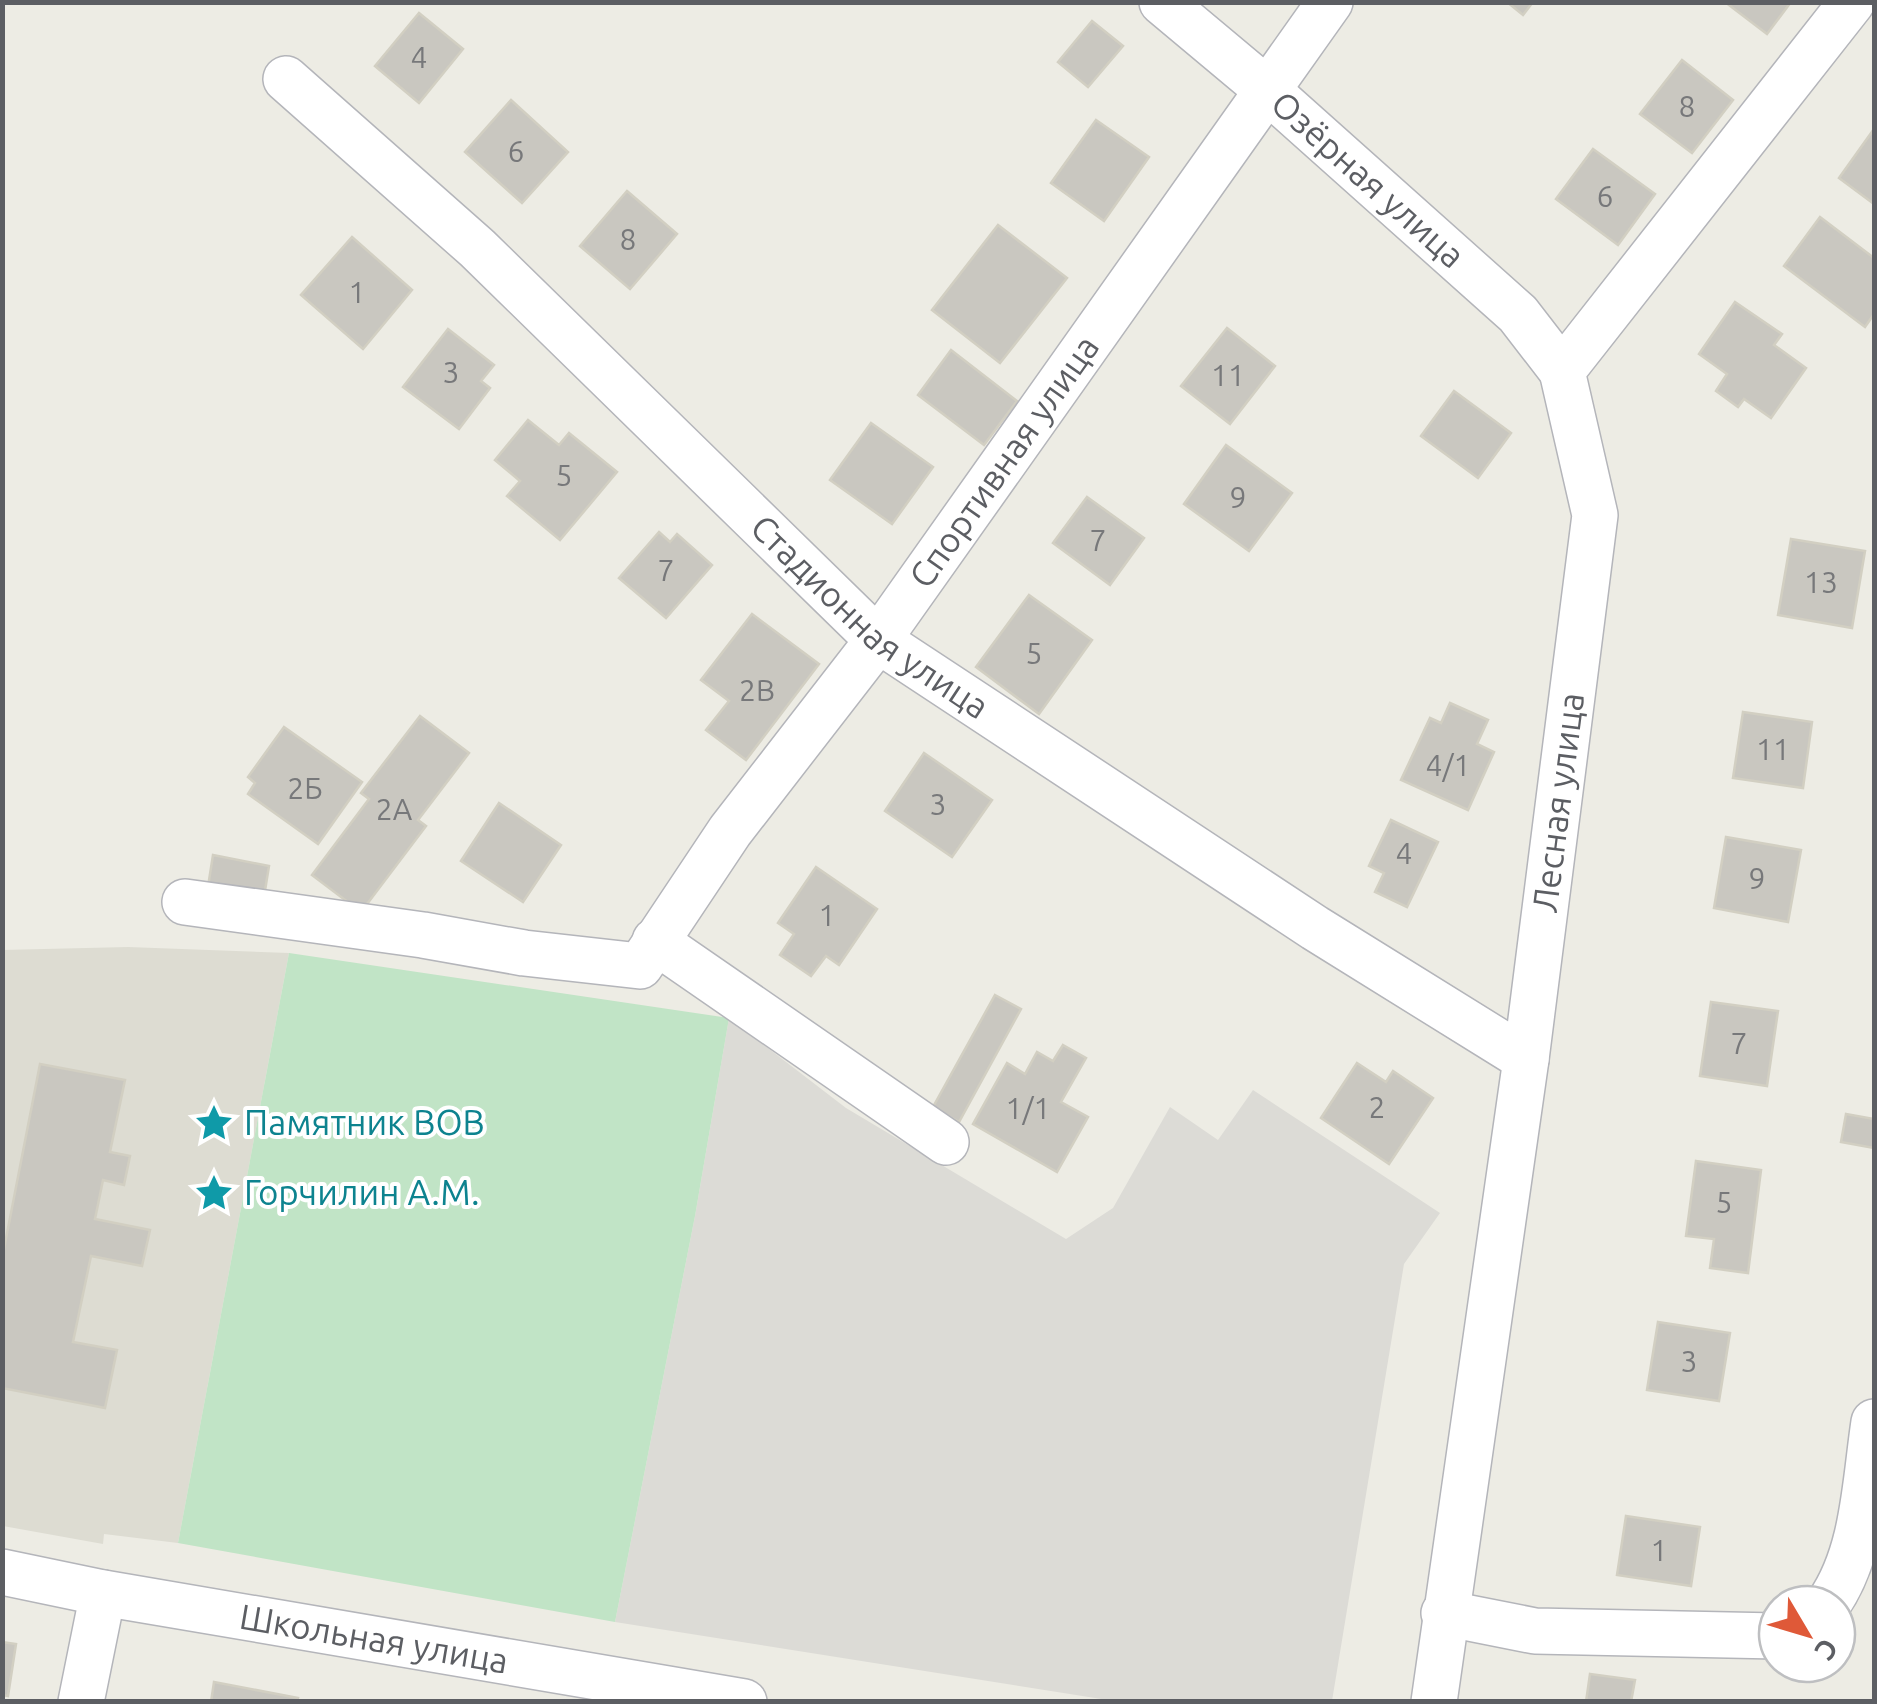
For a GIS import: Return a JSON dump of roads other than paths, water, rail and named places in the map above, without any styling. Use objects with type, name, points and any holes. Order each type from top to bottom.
[{"type":"street","name":"Озёрная улица","points":[[1162,2],[1266,89],[1518,314],[1562,371]]},
{"type":"street","name":"Спортивная улица","points":[[648,954],[730,830],[878,640],[1330,2]]},
{"type":"street","points":[[1562,371],[1852,2]]},
{"type":"street","name":"Стадионная улица","points":[[286,79],[477,248],[878,640],[1315,928],[1526,1059]]},
{"type":"street","name":"Лесная улица","points":[[1434,1702],[1526,1059],[1595,515],[1562,371]]},
{"type":"street","points":[[186,902],[524,953],[648,954],[946,1142]]},
{"type":"street","points":[[1842,1584],[1856,1544],[1874,1422]]},
{"type":"street","name":"Школьная улица","points":[[2,1572],[103,1593],[744,1702]]},
{"type":"street","points":[[80,1702],[103,1593]]},
{"type":"street","points":[[1444,1613],[1535,1631],[1757,1636]]},
{"type":"place","name":"Памятник ВОВ","points":[[214,1123]]},
{"type":"place","name":"Горчилин А.М.","points":[[214,1193]]}]
